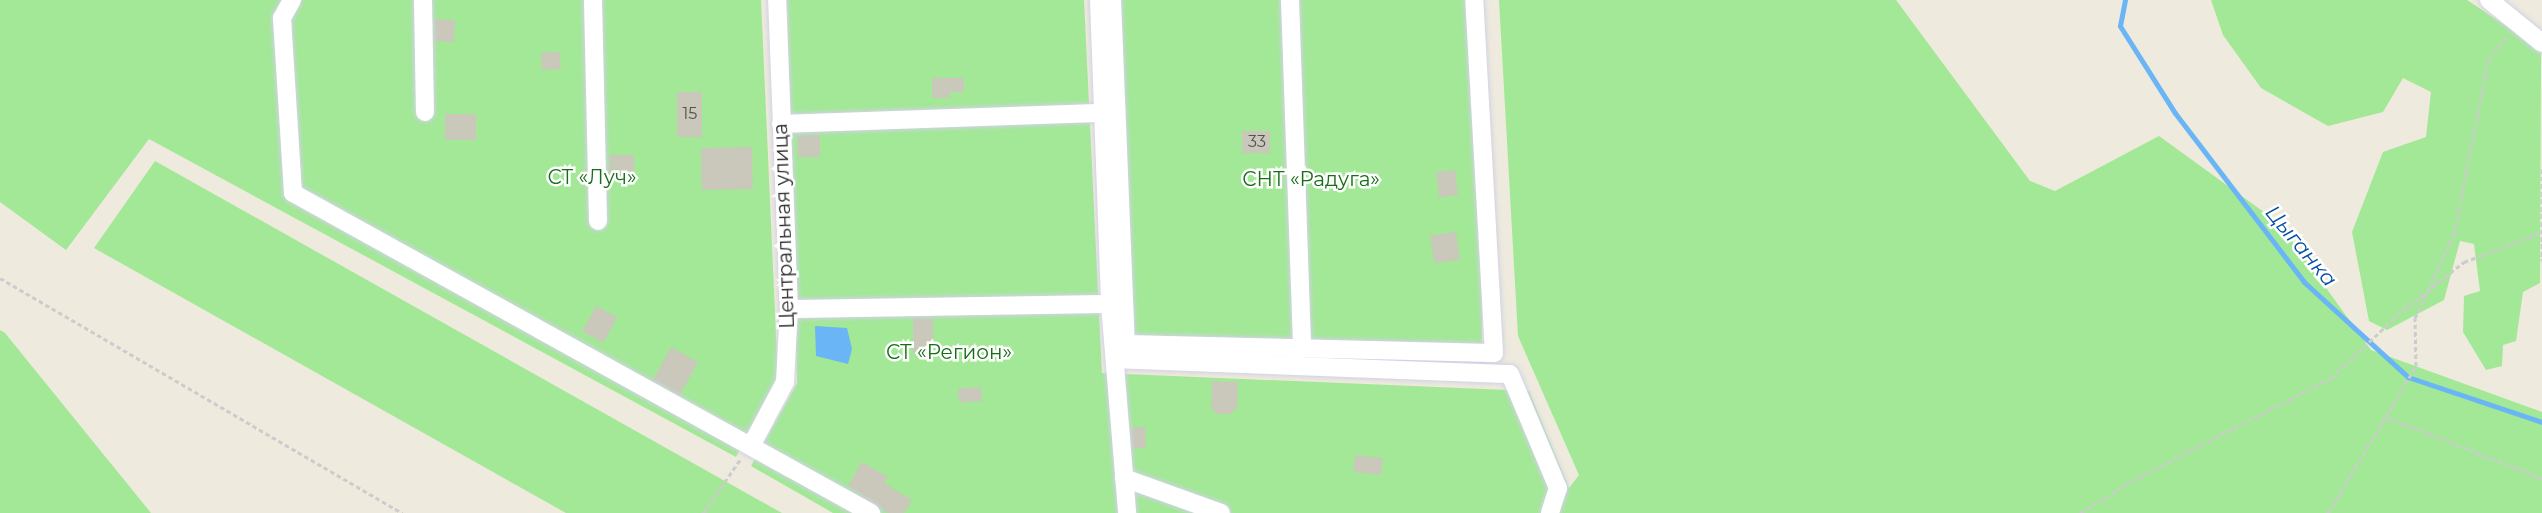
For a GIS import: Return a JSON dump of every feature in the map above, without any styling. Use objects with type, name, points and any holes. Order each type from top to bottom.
[{"type":"street","points":[[292,0],[282,18],[293,193],[752,444],[871,513]]},
{"type":"street","points":[[423,0],[425,112]]},
{"type":"street","points":[[593,0],[598,221]]},
{"type":"street","name":"Центральная улица","points":[[752,444],[785,382],[789,309],[777,0]]},
{"type":"street","points":[[1099,0],[1110,304],[1127,513]]},
{"type":"street","points":[[1112,0],[1126,344],[1494,353],[1474,0]]},
{"type":"street","points":[[1290,0],[1302,348]]},
{"type":"street","points":[[2489,0],[2542,43]]},
{"type":"street","points":[[782,124],[1103,112]]},
{"type":"street","points":[[789,309],[1110,304]]},
{"type":"street","points":[[1115,359],[1510,374],[1558,488],[1550,513]]},
{"type":"street","points":[[1124,478],[1221,513]]},
{"type":"path","points":[[2328,513],[2416,366],[2415,318],[2454,234],[2489,58],[2520,23]]},
{"type":"path","points":[[2542,169],[2540,233],[2542,261]]},
{"type":"path","points":[[2080,513],[2141,476],[2331,378],[2403,310],[2464,262],[2540,233]]},
{"type":"path","points":[[0,278],[402,513]]},
{"type":"path","points":[[2386,417],[2542,478]]},
{"type":"path","points":[[703,513],[752,444]]},
{"type":"green space","name":"СТ «Луч»","points":[[0,0],[761,0],[778,380],[736,457],[149,139],[66,250],[0,202]]},
{"type":"green space","name":"СТ «Регион»","points":[[787,0],[1084,0],[1102,373],[1529,391],[1569,488],[1579,475],[1518,336],[1499,0],[1896,0],[2030,181],[2055,191],[2159,136],[2279,223],[2371,350],[2542,412],[2542,513],[833,513],[751,466],[797,383]]},
{"type":"green space","name":"СНТ «Радуга»","points":[[1106,0],[1482,0],[1482,353],[1106,353]]},
{"type":"green space","points":[[2211,0],[2467,0],[2541,49],[2540,283],[2523,292],[2516,341],[2503,345],[2502,366],[2486,370],[2463,332],[2464,296],[2480,291],[2474,244],[2460,241],[2444,300],[2387,330],[2369,321],[2352,232],[2383,152],[2426,137],[2431,92],[2403,78],[2383,112],[2328,126],[2261,88],[2223,35]]},
{"type":"green space","points":[[155,161],[782,513],[566,513],[94,248]]},
{"type":"green space","points":[[0,330],[5,333],[151,513],[0,513]]},
{"type":"water","points":[[815,326],[847,328],[852,349],[848,364],[816,356]]},
{"type":"building","points":[[435,19],[455,20],[454,42],[434,41]]},
{"type":"building","points":[[560,52],[561,69],[542,70],[541,53]]},
{"type":"building","points":[[932,78],[964,78],[964,92],[950,92],[950,98],[932,98]]},
{"type":"building","points":[[677,92],[702,92],[702,137],[677,137]]},
{"type":"building","points":[[445,114],[476,114],[476,140],[445,140]]},
{"type":"building","points":[[1242,131],[1270,131],[1270,153],[1242,153]]},
{"type":"building","points":[[798,135],[820,135],[820,157],[798,157]]},
{"type":"building","points":[[752,147],[753,189],[702,190],[701,148]]},
{"type":"building","points":[[609,155],[634,155],[634,175],[609,175]]},
{"type":"building","points":[[1455,170],[1458,195],[1439,197],[1436,172]]},
{"type":"building","points":[[1456,232],[1460,260],[1434,263],[1430,236]]},
{"type":"building","points":[[596,306],[617,317],[604,343],[582,332]]},
{"type":"building","points":[[913,318],[933,318],[933,353],[913,353]]},
{"type":"building","points":[[671,347],[698,362],[680,395],[653,380]]},
{"type":"building","points":[[1212,381],[1238,382],[1237,408],[1230,414],[1216,414],[1211,407]]},
{"type":"building","points":[[981,387],[982,401],[959,403],[958,389]]},
{"type":"building","points":[[1145,427],[1146,448],[1132,449],[1131,428]]},
{"type":"building","points":[[1355,455],[1383,458],[1381,475],[1353,472]]},
{"type":"building","points":[[862,462],[888,477],[884,483],[912,500],[904,513],[888,513],[848,486]]},
{"type":"waterway","name":"Цыганка","points":[[2125,0],[2120,26],[2175,113],[2304,282],[2408,377],[2542,422]]}]
